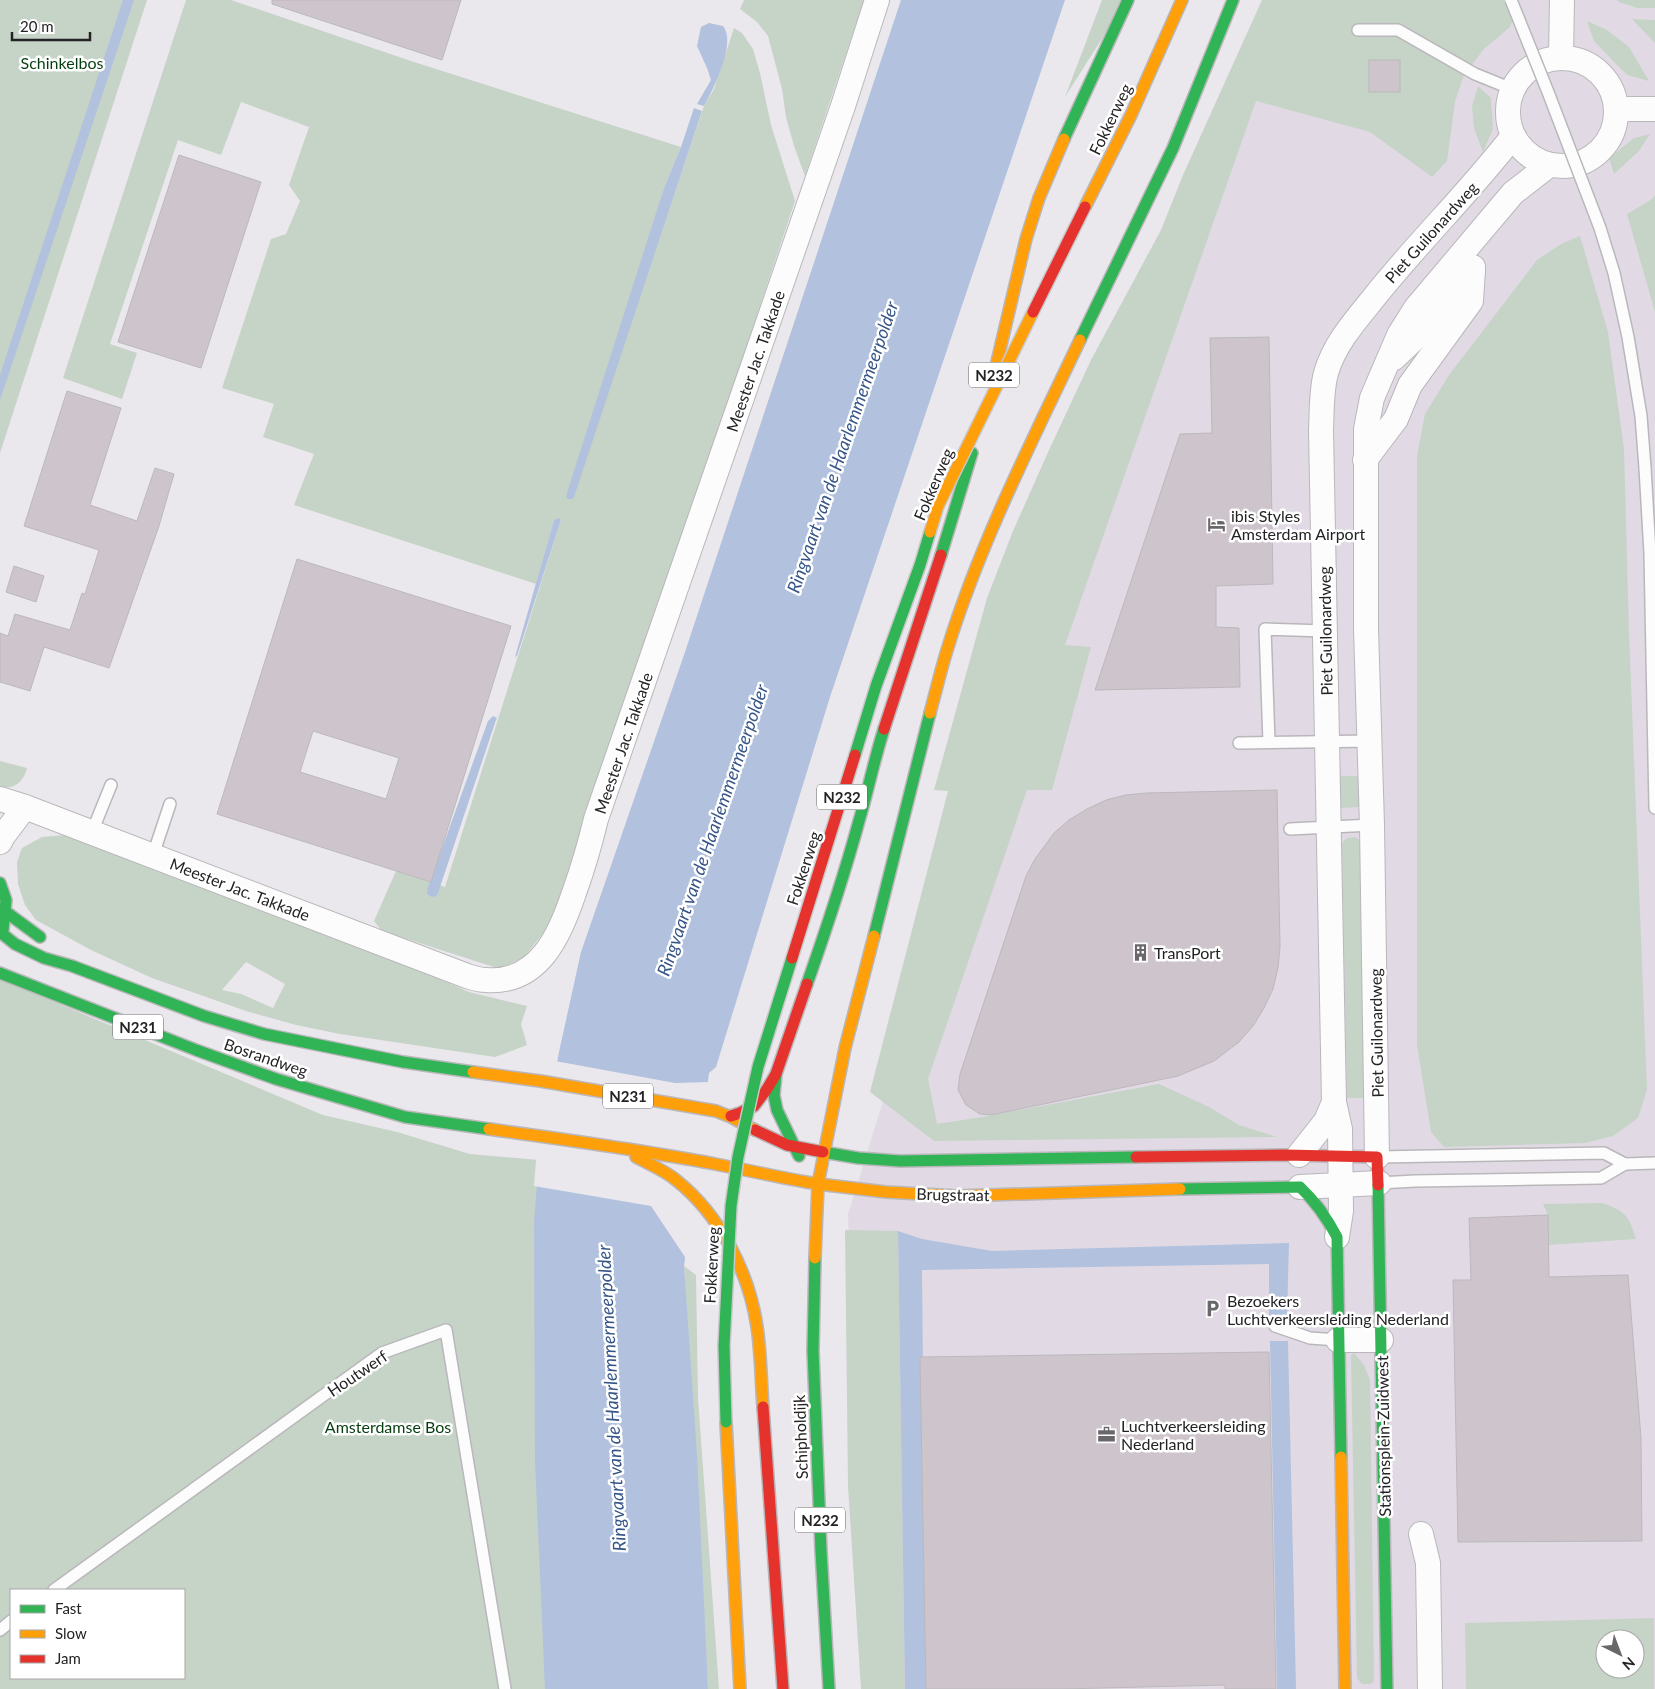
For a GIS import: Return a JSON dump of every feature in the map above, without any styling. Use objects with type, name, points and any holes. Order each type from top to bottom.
[{"type":"main road","name":"N232","points":[[731,1116],[743,1113],[757,1104],[776,1074],[826,926],[859,821],[881,739],[960,494],[989,394],[1026,239],[1039,198],[1079,104],[1128,0]]},
{"type":"main road","name":"Fokkerweg","points":[[740,1689],[726,1422],[724,1346],[731,1206],[738,1157],[758,1067],[876,686],[920,565],[938,506],[1131,115],[1182,0]]},
{"type":"main road","name":"N232","points":[[818,1184],[845,1048],[908,796],[948,647],[990,535],[1041,422],[1173,148],[1233,0]]},
{"type":"main road","name":"N231","points":[[0,883],[6,900],[6,912],[1,935]]},
{"type":"main road","points":[[6,912],[54,946],[72,966]]},
{"type":"main road","name":"Bosrandweg","points":[[1,935],[54,962],[72,966],[204,1016],[264,1034],[403,1062],[540,1081]]},
{"type":"main road","name":"Bosrandweg","points":[[0,973],[276,1080],[405,1117],[532,1135]]},
{"type":"main road","name":"N232","points":[[776,1074],[774,1095],[777,1110],[793,1146],[818,1184]]},
{"type":"main road","name":"Brugstraat","points":[[540,1081],[716,1111],[731,1116],[755,1131],[807,1151],[858,1158],[900,1161],[1377,1156]]},
{"type":"main road","name":"Brugstraat","points":[[532,1135],[612,1146],[784,1179],[886,1192],[957,1196],[1116,1190],[1300,1187]]},
{"type":"main road","name":"N232","points":[[612,1146],[662,1170],[700,1204],[723,1236],[738,1263],[754,1307],[758,1328],[783,1689]]},
{"type":"main road","name":"Stationsplein-Zuidwest","points":[[1377,1156],[1387,1689]]},
{"type":"main road","name":"Schipholdijk","points":[[818,1184],[813,1351],[830,1689]]},
{"type":"main road","points":[[1300,1187],[1310,1195],[1322,1210],[1331,1224],[1336,1237],[1345,1689]]},
{"type":"street","name":"Meester Jac. Takkade","points":[[0,799],[25,806],[467,976],[485,980],[502,980],[523,973],[542,958],[558,934],[572,899],[587,855],[596,819],[843,106],[877,0]]},
{"type":"street","points":[[1561,57],[1562,0]]},
{"type":"street","points":[[1561,57],[1582,60],[1600,71],[1612,88],[1617,109],[1614,129],[1604,147],[1589,160],[1569,166],[1549,165],[1528,154],[1513,136],[1508,120],[1508,105],[1512,89],[1524,72],[1541,61],[1561,57]]},
{"type":"street","points":[[1617,109],[1655,109]]},
{"type":"street","name":"Piet Guilonardweg","points":[[1341,1186],[1340,1129],[1334,1102],[1320,430],[1326,374],[1335,350],[1385,283],[1459,198],[1488,169],[1513,136]]},
{"type":"street","name":"Piet Guilonardweg","points":[[1377,1156],[1372,825],[1366,629],[1366,429],[1372,398],[1399,335],[1416,308],[1513,193],[1549,165]]},
{"type":"street","points":[[1365,460],[1396,419],[1410,385],[1471,301],[1476,238]]},
{"type":"street","name":"Piet Guilonardweg","points":[[1387,364],[1411,344],[1433,321],[1473,270]]},
{"type":"street","points":[[0,842],[2,836],[25,806]]},
{"type":"street","name":"Piet Guilonardweg","points":[[1299,1156],[1326,1121],[1334,1102]]},
{"type":"street","name":"Brugstraat","points":[[1300,1187],[1379,1183]]},
{"type":"street","points":[[1336,1237],[1341,1211],[1341,1186]]},
{"type":"street","points":[[1338,1340],[1381,1340]]},
{"type":"street","points":[[1421,1534],[1428,1563],[1430,1689]]},
{"type":"lane","points":[[1511,0],[1600,228],[1614,273],[1628,337],[1641,416],[1650,553],[1655,808]]},
{"type":"lane","points":[[1358,30],[1398,30],[1475,74],[1512,89]]},
{"type":"lane","points":[[1269,742],[1264,629],[1325,631]]},
{"type":"lane","points":[[1239,743],[1370,741]]},
{"type":"lane","points":[[92,832],[111,785]]},
{"type":"lane","points":[[153,855],[170,804]]},
{"type":"lane","points":[[1290,829],[1372,825]]},
{"type":"lane","points":[[1377,1156],[1604,1153],[1625,1164]]},
{"type":"lane","points":[[1379,1183],[1601,1178],[1625,1164],[1655,1163]]},
{"type":"lane","points":[[1275,1326],[1310,1338],[1338,1340]]},
{"type":"lane","name":"Houtwerf","points":[[55,1589],[382,1353],[446,1330],[506,1689]]},
{"type":"shaded area","points":[[1280,0],[1655,0],[1655,1689],[867,1689],[848,1214],[994,743]]},
{"type":"green space","name":"Schinkelbos","points":[[0,0],[147,0],[0,453]]},
{"type":"green space","points":[[186,0],[231,0],[411,61],[681,147],[664,188],[572,499],[704,106],[714,89],[734,28],[742,33],[753,49],[771,125],[795,201],[555,919],[524,957],[500,969],[382,931],[374,921],[396,871],[445,887],[561,520],[554,520],[536,584],[294,505],[314,454],[263,437],[274,404],[222,388],[271,239],[286,234],[300,201],[289,185],[309,127],[241,102],[221,155],[178,140],[110,344],[137,353],[122,399],[63,378]]},
{"type":"green space","points":[[744,0],[864,0],[805,176],[786,117],[782,89],[768,36],[757,22],[740,9]]},
{"type":"green space","points":[[1102,0],[1120,0],[1110,26],[1065,97]]},
{"type":"green space","points":[[1262,0],[1516,0],[1516,12],[1510,27],[1484,49],[1464,75],[1455,102],[1447,161],[1432,177],[1370,132],[1256,101],[1065,645],[1091,647],[1052,790],[1027,790],[928,1079],[937,1124],[1159,1084],[1209,1107],[1239,1125],[1277,1137],[934,1141],[870,1092],[948,791],[934,790],[987,598],[1013,531],[1049,450],[1091,360],[1161,230],[1183,175]]},
{"type":"green space","points":[[1617,0],[1655,0],[1655,8],[1637,8]]},
{"type":"green space","points":[[1632,19],[1655,20],[1655,43]]},
{"type":"green space","points":[[1587,21],[1607,30],[1629,47],[1649,81],[1627,75],[1594,41]]},
{"type":"green space","points":[[1478,86],[1491,98],[1493,129],[1483,152],[1474,128],[1472,106]]},
{"type":"green space","points":[[1650,134],[1639,151],[1614,174],[1609,158],[1634,138]]},
{"type":"green space","points":[[1655,195],[1655,312],[1627,214],[1652,199]]},
{"type":"green space","points":[[1580,236],[1608,332],[1624,449],[1629,633],[1647,1090],[1638,1118],[1613,1136],[1585,1143],[1444,1147],[1431,1132],[1417,1045],[1417,456],[1425,414],[1449,375],[1537,260],[1561,244]]},
{"type":"green space","points":[[0,761],[27,768],[18,784],[10,787],[0,786]]},
{"type":"green space","points":[[1340,776],[1359,776],[1360,807],[1341,808]]},
{"type":"green space","points":[[65,835],[253,898],[469,992],[527,1006],[521,1024],[527,1045],[495,1057],[340,1034],[296,1025],[246,1011],[152,978],[91,950],[36,920],[25,905],[18,884],[17,862],[22,848],[42,837]],"holes":[[[246,962],[285,984],[273,1008],[241,994],[222,990]]]},
{"type":"green space","points":[[1355,837],[1361,845],[1364,1098],[1347,1098],[1342,846],[1343,841]]},
{"type":"green space","name":"Amsterdamse Bos","points":[[0,979],[323,1115],[397,1132],[470,1154],[539,1160],[661,1689],[0,1689]]},
{"type":"green space","points":[[1602,1203],[1625,1215],[1631,1224],[1636,1239],[1548,1245],[1548,1215],[1543,1204]]},
{"type":"green space","points":[[845,1230],[898,1231],[905,1689],[861,1689],[848,1486]]},
{"type":"green space","points":[[684,1266],[696,1275],[698,1398],[719,1689],[708,1689]]},
{"type":"green space","points":[[1354,1353],[1364,1365],[1370,1380],[1374,1681],[1371,1684],[1362,1684],[1357,1678],[1351,1355]]},
{"type":"green space","points":[[1654,1618],[1654,1689],[1466,1689],[1465,1623]]},
{"type":"water","points":[[123,0],[134,0],[0,400],[0,375]]},
{"type":"water","name":"Ringvaart van de Haarlemmermeerpolder","points":[[901,0],[1065,0],[830,697],[716,1067],[709,1073],[684,1266],[697,1455],[708,1689],[545,1689],[535,1460],[534,1222],[539,1160],[559,1052],[581,952],[684,655]]},
{"type":"water","points":[[709,23],[723,26],[727,33],[727,43],[722,66],[704,106],[697,104],[711,80],[697,46],[701,27]]},
{"type":"water","points":[[694,108],[702,111],[574,497],[573,499],[568,499],[566,497],[567,493],[664,188],[681,147]]},
{"type":"water","points":[[559,518],[561,520],[517,656],[515,657],[554,520]]},
{"type":"water","points":[[493,716],[497,718],[438,893],[432,897],[427,894],[428,887],[488,721]]},
{"type":"water","points":[[898,1231],[922,1239],[992,1251],[1289,1243],[1287,1317],[1269,1317],[1269,1264],[922,1270],[926,1689],[905,1689]]},
{"type":"water","points":[[1270,1341],[1288,1341],[1296,1689],[1277,1689]]},
{"type":"pier","points":[[555,1061],[675,1083],[710,1082],[687,1260],[651,1206],[534,1186],[536,1160]]},
{"type":"building","points":[[272,0],[461,0],[442,60],[272,4]]},
{"type":"building","points":[[1369,60],[1400,60],[1400,92],[1369,92]]},
{"type":"building","points":[[179,155],[261,182],[201,368],[118,342]]},
{"type":"building","points":[[1269,337],[1273,584],[1216,586],[1216,627],[1239,628],[1240,687],[1095,690],[1180,434],[1212,433],[1210,338]]},
{"type":"building","points":[[67,391],[121,408],[90,505],[137,521],[155,468],[174,474],[159,526],[109,668],[44,647],[30,691],[0,682],[0,633],[8,636],[15,614],[70,630],[82,593],[85,594],[99,550],[24,526]]},
{"type":"building","points":[[297,559],[511,626],[431,882],[217,814]],"holes":[[[313,731],[399,758],[386,799],[300,772]]]},
{"type":"building","points":[[14,566],[44,576],[36,602],[6,592]]},
{"type":"building","name":"TransPort","points":[[1277,790],[1280,947],[1278,968],[1273,989],[1264,1008],[1253,1026],[1239,1042],[1214,1061],[1178,1076],[991,1115],[980,1114],[966,1105],[958,1090],[960,1074],[1026,876],[1035,859],[1054,833],[1069,820],[1087,809],[1106,800],[1126,795]]},
{"type":"building","points":[[1548,1215],[1549,1277],[1628,1275],[1641,1438],[1642,1541],[1458,1542],[1453,1280],[1471,1280],[1469,1218]]},
{"type":"building","points":[[1269,1352],[1276,1689],[1225,1689],[1225,1685],[1062,1689],[926,1689],[920,1357]]},
{"type":"traffic: fast","points":[[1064,139],[1128,0]]},
{"type":"traffic: fast","points":[[1080,340],[1173,148],[1233,0]]},
{"type":"traffic: fast","points":[[941,555],[972,453]]},
{"type":"traffic: fast","points":[[855,755],[876,686],[930,532]]},
{"type":"traffic: fast","points":[[874,936],[930,713]]},
{"type":"traffic: fast","points":[[807,984],[847,862],[884,729]]},
{"type":"traffic: fast","points":[[0,883],[6,900],[3,930]]},
{"type":"traffic: fast","points":[[6,912],[40,937]]},
{"type":"traffic: fast","points":[[0,932],[15,944],[44,958],[72,966],[204,1016],[264,1034],[403,1062],[473,1072]]},
{"type":"traffic: fast","points":[[726,1422],[724,1346],[731,1206],[738,1157],[758,1067],[792,958]]},
{"type":"traffic: fast","points":[[0,973],[196,1050],[276,1079],[405,1117],[489,1129]]},
{"type":"traffic: fast","points":[[776,1074],[774,1095],[777,1110],[799,1156]]},
{"type":"traffic: fast","points":[[823,1152],[858,1158],[900,1161],[1136,1157]]},
{"type":"traffic: fast","points":[[1378,1185],[1387,1689]]},
{"type":"traffic: fast","points":[[1180,1189],[1300,1187],[1316,1204],[1329,1223],[1337,1237],[1341,1457]]},
{"type":"traffic: fast","points":[[815,1258],[813,1351],[829,1689]]},
{"type":"traffic: slow","points":[[1085,207],[1131,115],[1182,0]]},
{"type":"traffic: slow","points":[[992,383],[1026,239],[1039,198],[1064,139]]},
{"type":"traffic: slow","points":[[930,532],[938,506],[1033,312]]},
{"type":"traffic: slow","points":[[930,713],[948,647],[991,530],[1080,340]]},
{"type":"traffic: slow","points":[[815,1258],[818,1184],[845,1048],[874,936]]},
{"type":"traffic: slow","points":[[473,1072],[540,1081],[716,1111],[755,1130]]},
{"type":"traffic: slow","points":[[489,1129],[663,1155],[818,1184]]},
{"type":"traffic: slow","points":[[636,1157],[667,1173],[692,1194],[719,1227],[730,1246],[747,1286],[753,1306],[759,1347],[763,1407]]},
{"type":"traffic: slow","points":[[818,1184],[886,1192],[957,1196],[1180,1189]]},
{"type":"traffic: slow","points":[[726,1422],[740,1689]]},
{"type":"traffic: slow","points":[[1341,1457],[1345,1689]]},
{"type":"traffic: jam","points":[[1033,312],[1085,207]]},
{"type":"traffic: jam","points":[[884,729],[941,555]]},
{"type":"traffic: jam","points":[[792,958],[855,755]]},
{"type":"traffic: jam","points":[[731,1116],[754,1106],[776,1074],[807,984]]},
{"type":"traffic: jam","points":[[755,1130],[787,1145],[823,1152]]},
{"type":"traffic: jam","points":[[1136,1157],[1285,1155],[1377,1157],[1378,1185]]},
{"type":"traffic: jam","points":[[763,1407],[783,1689]]},
{"type":"place","name":"ibis Styles Amsterdam Airport","points":[[1217,524]]},
{"type":"place","name":"TransPort","points":[[1140,952]]},
{"type":"place","name":"Bezoekers Luchtverkeersleiding Nederland","points":[[1213,1309]]},
{"type":"place","name":"Luchtverkeersleiding Nederland","points":[[1107,1434]]}]
